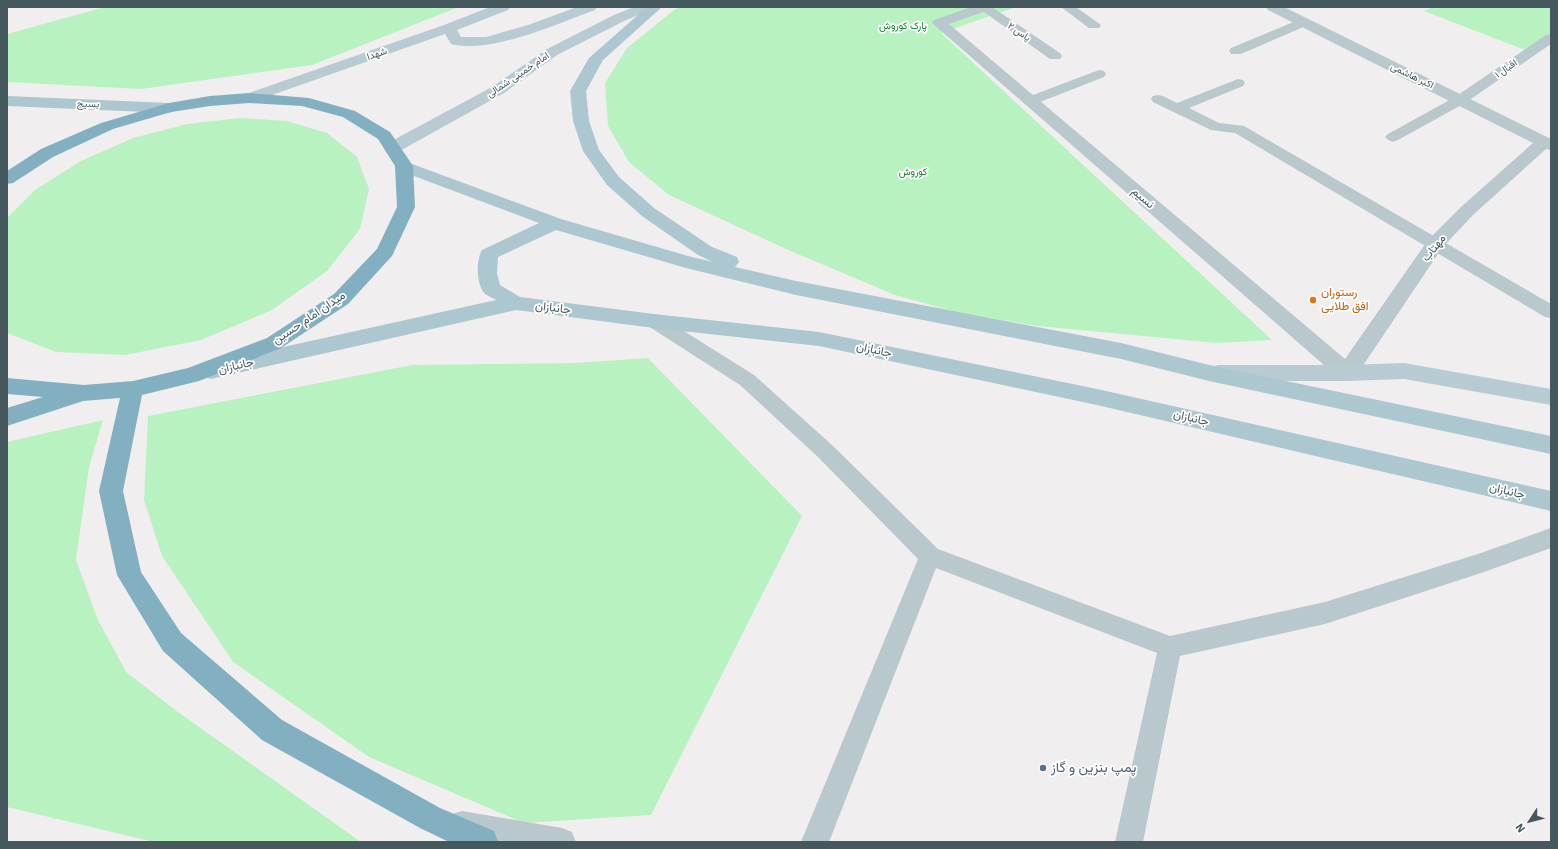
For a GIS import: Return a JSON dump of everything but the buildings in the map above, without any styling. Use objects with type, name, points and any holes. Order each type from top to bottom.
[{"type":"highway","points":[[7,180],[47,153],[107,126],[169,108],[210,101],[249,98],[303,101],[349,114],[384,136],[404,166]]},
{"type":"highway","name":"میدان امام حسین","points":[[7,386],[84,393],[133,389],[192,376],[274,343],[341,299],[385,252],[406,206],[404,166]]},
{"type":"highway","points":[[133,389],[111,491],[129,575],[172,642],[272,730],[430,818],[483,842]]},
{"type":"highway","points":[[7,417],[84,393]]},
{"type":"main road","name":"شهدا","points":[[249,98],[449,28],[503,7]]},
{"type":"main road","points":[[449,28],[456,42],[487,41],[533,28],[590,7]]},
{"type":"main road","name":"امام خمینی شمالی","points":[[392,148],[498,90],[552,52],[619,18],[646,7]]},
{"type":"main road","points":[[655,7],[596,58],[578,91],[581,120],[591,151],[613,181],[648,212],[705,252],[796,288]]},
{"type":"main road","name":"بسیج","points":[[7,101],[169,108]]},
{"type":"main road","points":[[404,166],[555,223],[686,262],[796,288],[1121,351],[1209,373],[1551,445]]},
{"type":"main road","points":[[516,303],[492,289],[487,273],[489,254],[555,223]]},
{"type":"main road","name":"جانبازان","points":[[192,376],[516,303],[654,321],[819,338],[1097,397],[1551,501]]},
{"type":"main road","points":[[1209,373],[1347,373],[1404,371],[1551,397]]},
{"type":"street","name":"نسیم","points":[[984,7],[939,23],[1347,373]]},
{"type":"street","name":"اکبر هاشمی","points":[[1274,7],[1548,143]]},
{"type":"street","name":"مهتاب","points":[[1347,373],[1435,244],[1468,211],[1548,143]]},
{"type":"lane","name":"یاس ۲","points":[[984,7],[1055,56]]},
{"type":"lane","points":[[1067,7],[1094,25]]},
{"type":"lane","points":[[1236,51],[1303,22]]},
{"type":"lane","name":"اقبال ۱","points":[[1393,137],[1460,100],[1551,38]]},
{"type":"lane","points":[[1030,101],[1099,74]]},
{"type":"lane","points":[[1177,108],[1238,83]]},
{"type":"lane","points":[[1158,99],[1216,127],[1239,129],[1551,312]]},
{"type":"lane","points":[[654,321],[747,380],[825,451],[930,556],[1170,647],[1325,613],[1481,563],[1551,538]]},
{"type":"lane","points":[[815,842],[930,556]]},
{"type":"lane","points":[[1129,842],[1170,647]]},
{"type":"lane","points":[[430,818],[562,842]]},
{"type":"green space","points":[[105,7],[459,7],[312,65],[141,89],[7,82],[7,34]]},
{"type":"green space","name":"کوروش","points":[[680,7],[1016,7],[941,33],[1272,340],[1216,343],[1038,326],[956,312],[895,295],[786,249],[669,195],[629,162],[608,126],[605,83],[627,48],[674,10]]},
{"type":"green space","points":[[1433,7],[1551,7],[1551,35],[1525,50],[1424,11]]},
{"type":"green space","points":[[240,118],[287,121],[327,133],[357,157],[369,189],[360,229],[327,271],[272,310],[201,340],[125,355],[56,352],[7,333],[7,218],[35,190],[81,161],[133,138],[187,124]]},
{"type":"green space","points":[[648,358],[802,516],[651,815],[524,823],[369,757],[233,662],[162,556],[144,500],[148,416],[412,365],[575,363]]},
{"type":"green space","points":[[103,420],[89,467],[76,560],[98,620],[126,672],[178,712],[361,842],[154,842],[7,807],[7,442]]},
{"type":"place","name":"رستوران افق طلایی","points":[[1313,300]]},
{"type":"place","name":"پمپ بنزین و گاز","points":[[1043,768]]},
{"type":"park label","name":"پارک کوروش","points":[[903,26]]}]
